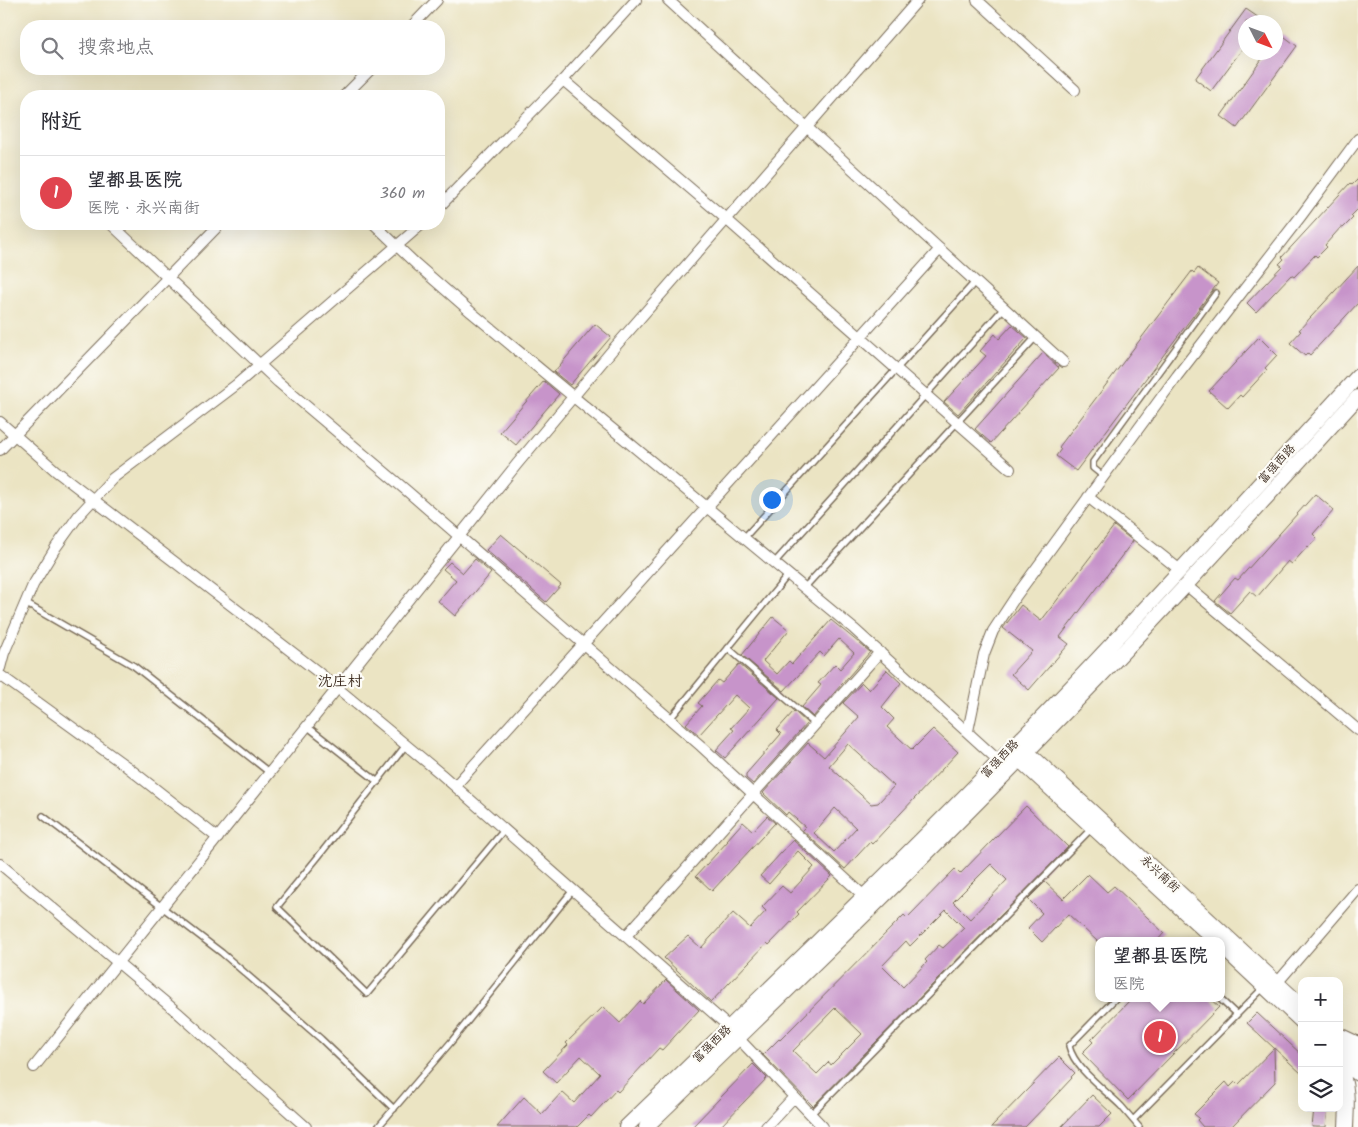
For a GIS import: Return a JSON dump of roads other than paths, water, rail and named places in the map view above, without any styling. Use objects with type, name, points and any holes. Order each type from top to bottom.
[{"type":"main road","name":"富强西路","points":[[626,1127],[734,1032],[926,855],[1180,570],[1358,376]]},
{"type":"main road","name":"富强西路","points":[[646,1127],[864,896],[999,761],[1018,751],[1186,585],[1358,397]]},
{"type":"main road","name":"永兴南街","points":[[1018,751],[1093,827],[1212,937]]},
{"type":"main road","name":"永兴南街","points":[[1018,751],[1219,937]]},
{"type":"main road","name":"永兴南街","points":[[1225,942],[1271,985],[1298,1017]]},
{"type":"main road","name":"永兴南街","points":[[1225,949],[1298,1003]]},
{"type":"main road","points":[[1343,1037],[1358,1044]]},
{"type":"main road","points":[[1343,1045],[1358,1059]]},
{"type":"main road","points":[[1343,1061],[1358,1074]]},
{"type":"main road","points":[[1339,1067],[1346,1083],[1348,1104],[1346,1127]]},
{"type":"street","points":[[418,20],[438,0]]},
{"type":"street","points":[[445,201],[563,80],[636,0]]},
{"type":"street","points":[[668,0],[1063,362]]},
{"type":"street","points":[[34,1068],[574,396],[918,0]]},
{"type":"street","points":[[977,0],[1076,90]]},
{"type":"street","points":[[350,90],[365,75]]},
{"type":"street","points":[[563,80],[1010,469]]},
{"type":"street","points":[[968,731],[982,661],[993,631],[1016,596],[1177,376],[1358,139]]},
{"type":"street","points":[[117,230],[278,382],[460,536],[670,719],[864,896]]},
{"type":"street","points":[[0,450],[214,230]]},
{"type":"street","points":[[381,230],[471,312],[880,652],[999,761]]},
{"type":"street","points":[[0,668],[4,653],[33,585],[56,547],[79,515],[113,478],[236,385],[415,230]]},
{"type":"street","points":[[455,786],[940,249]]},
{"type":"street","points":[[0,422],[93,500],[338,689],[455,786],[734,1032],[823,1127]]},
{"type":"street","points":[[1088,497],[1180,570]]},
{"type":"street","points":[[1186,585],[1358,730]]},
{"type":"street","points":[[626,936],[880,652]]},
{"type":"street","points":[[0,675],[126,766],[218,838]]},
{"type":"street","points":[[0,864],[177,1012],[306,1127]]},
{"type":"street","points":[[1271,985],[1358,889]]},
{"type":"street","points":[[766,1127],[794,1097]]},
{"type":"lane","points":[[744,538],[975,282]]},
{"type":"lane","points":[[1103,476],[1093,468],[1093,462],[1216,294]]},
{"type":"lane","points":[[774,563],[1004,308]]},
{"type":"lane","points":[[804,588],[1036,337]]},
{"type":"lane","points":[[670,719],[788,575]]},
{"type":"lane","points":[[25,603],[134,666],[271,773]]},
{"type":"lane","points":[[728,648],[816,724]]},
{"type":"lane","points":[[308,726],[378,782]]},
{"type":"lane","points":[[406,745],[277,907],[367,994],[504,830]]},
{"type":"lane","points":[[44,816],[222,953],[321,1039],[394,1109]]},
{"type":"lane","points":[[811,1114],[1093,827]]},
{"type":"lane","points":[[378,1127],[451,1042],[573,890]]},
{"type":"lane","points":[[1133,1120],[1236,1014],[1271,985]]},
{"type":"lane","points":[[1112,1002],[1069,1046],[1071,1055],[1088,1075],[1139,1127]]},
{"type":"lane","points":[[1223,1002],[1236,1014]]},
{"type":"place","name":"望都县医院","points":[[1160,1037]]},
{"type":"district","name":"沈庄村","points":[[340,682]]}]
